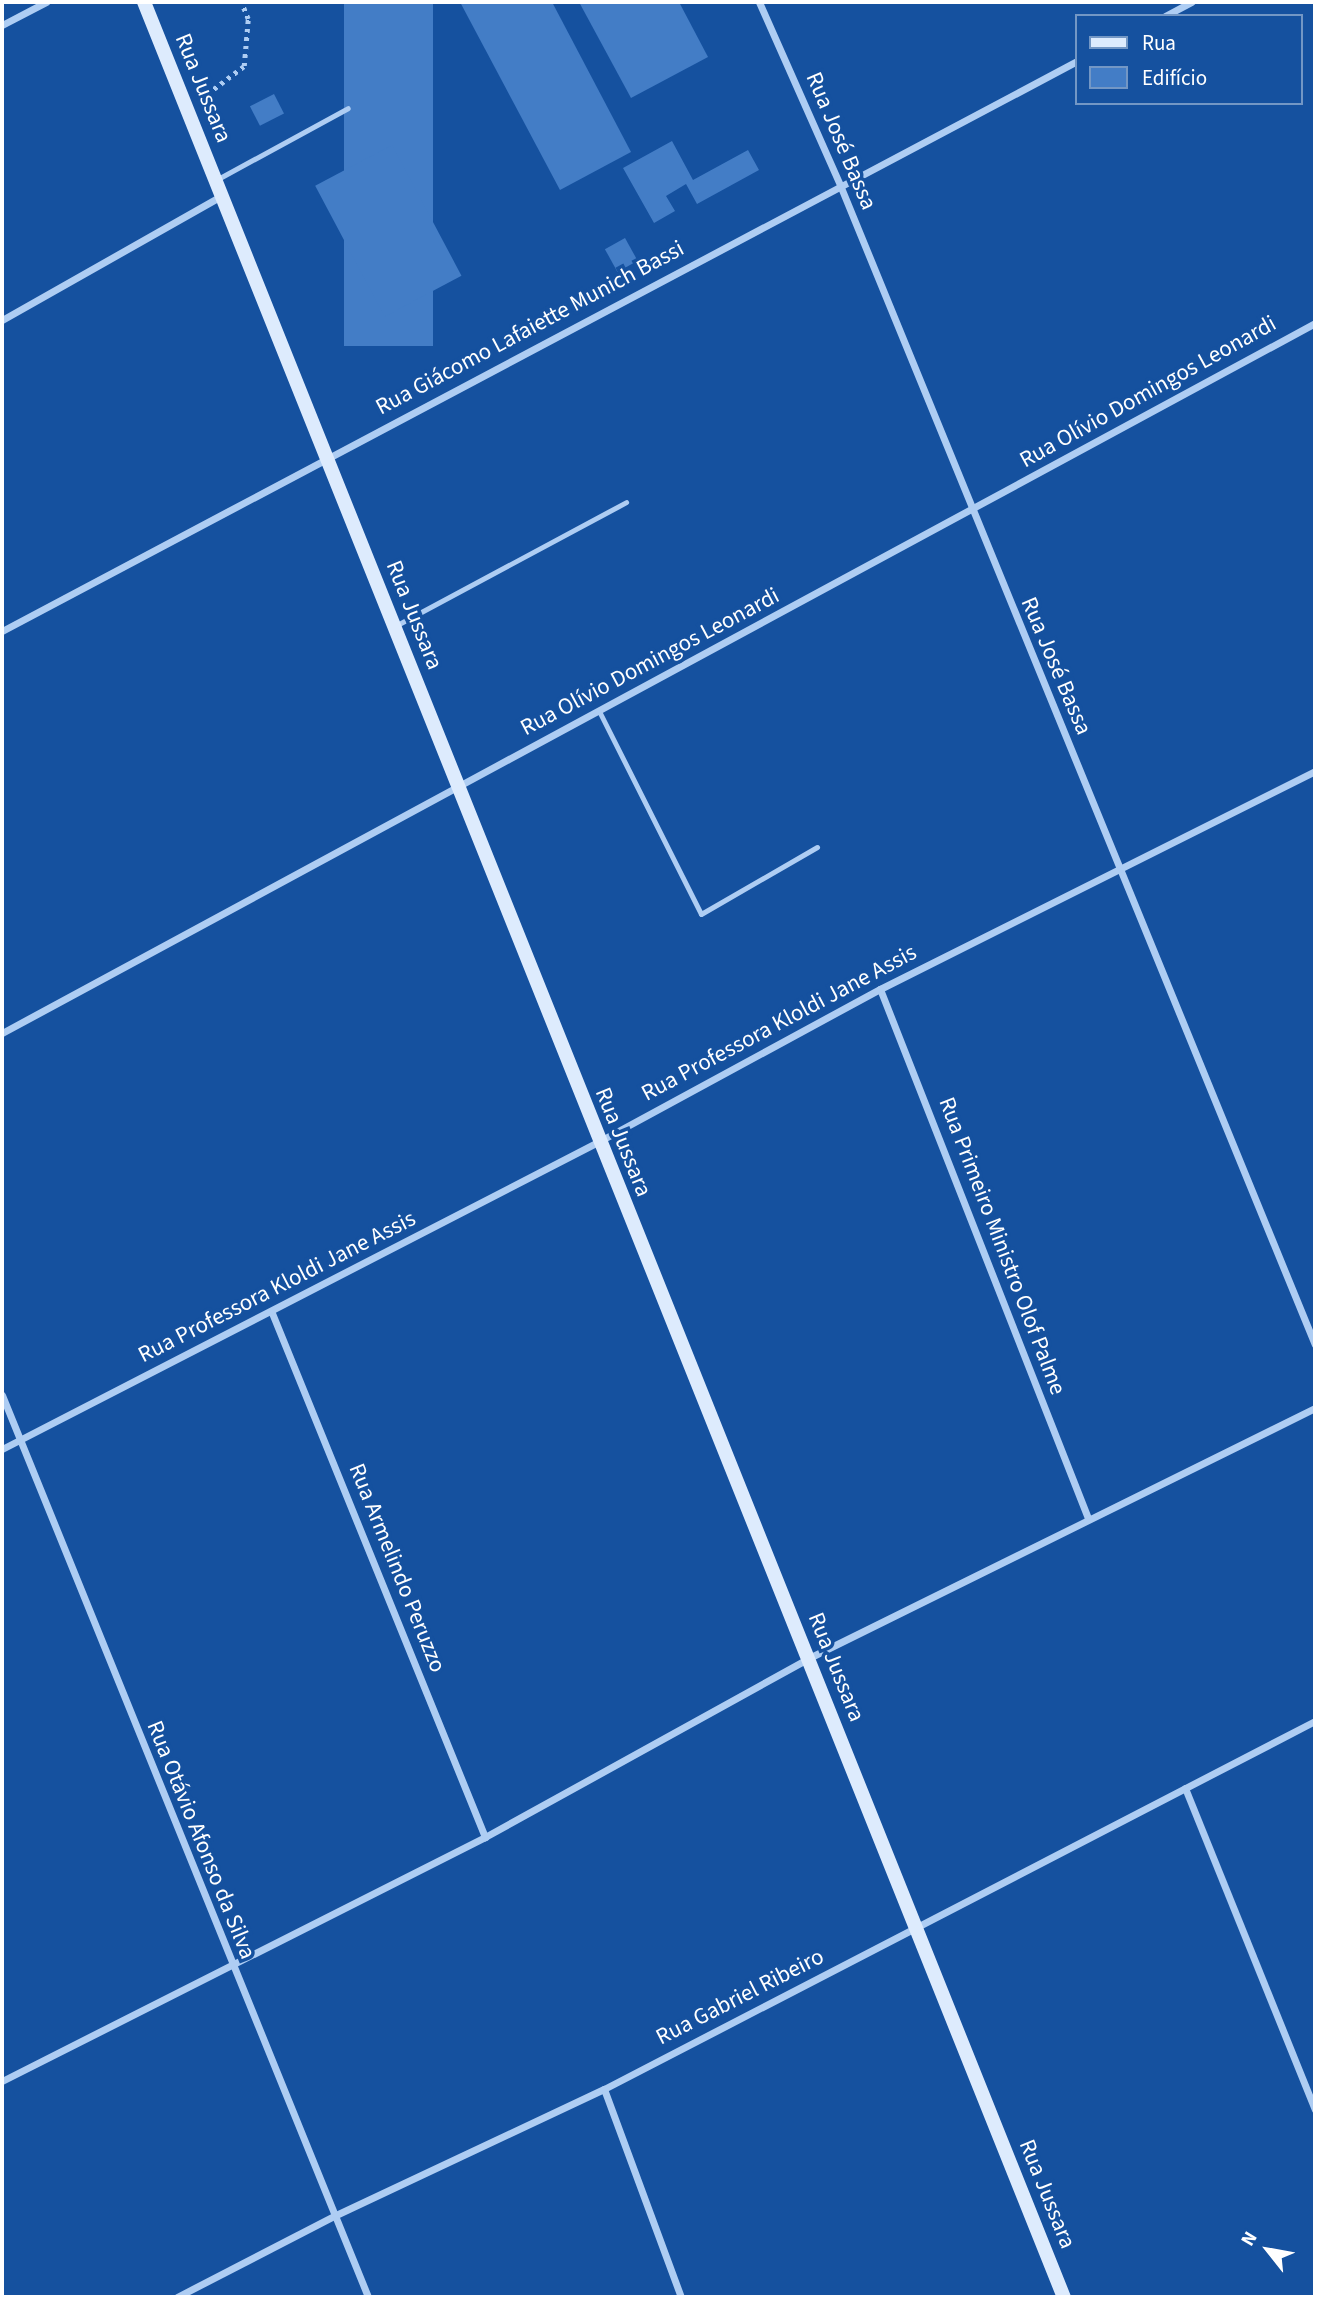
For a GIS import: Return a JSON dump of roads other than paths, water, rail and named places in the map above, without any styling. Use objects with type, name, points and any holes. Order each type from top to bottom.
[{"type":"street","points":[[2,25],[46,2]]},
{"type":"street","name":"Rua Jussara","points":[[144,2],[459,787],[598,1142],[809,1658],[1064,2297]]},
{"type":"street","name":"Rua José Bassa","points":[[759,2],[840,185],[1315,1345]]},
{"type":"street","points":[[1169,14],[1191,2]]},
{"type":"street","name":"Rua Giácomo Lafaiette Munich Bassi","points":[[2,631],[1076,62]]},
{"type":"street","points":[[2,320],[222,195]]},
{"type":"street","name":"Rua Olívio Domingos Leonardi","points":[[2,1033],[1315,323]]},
{"type":"street","name":"Rua Professora Kloldi Jane Assis","points":[[2,1450],[272,1313],[598,1142],[880,989],[1315,771]]},
{"type":"street","name":"Rua Primeiro Ministro Olof Palme","points":[[880,989],[1088,1518]]},
{"type":"street","name":"Rua Armelindo Peruzzo","points":[[272,1313],[485,1837]]},
{"type":"street","name":"Rua Otávio Afonso da Silva","points":[[2,1395],[231,1966],[368,2297]]},
{"type":"street","points":[[2,2081],[485,1837],[809,1658],[1315,1408]]},
{"type":"street","name":"Rua Gabriel Ribeiro","points":[[177,2297],[336,2215],[604,2089],[1315,1721]]},
{"type":"street","points":[[1185,1788],[1315,2110]]},
{"type":"street","points":[[604,2089],[681,2297]]},
{"type":"lane","points":[[216,180],[348,108]]},
{"type":"lane","points":[[394,627],[626,502]]},
{"type":"lane","points":[[599,711],[701,914],[817,847]]}]
